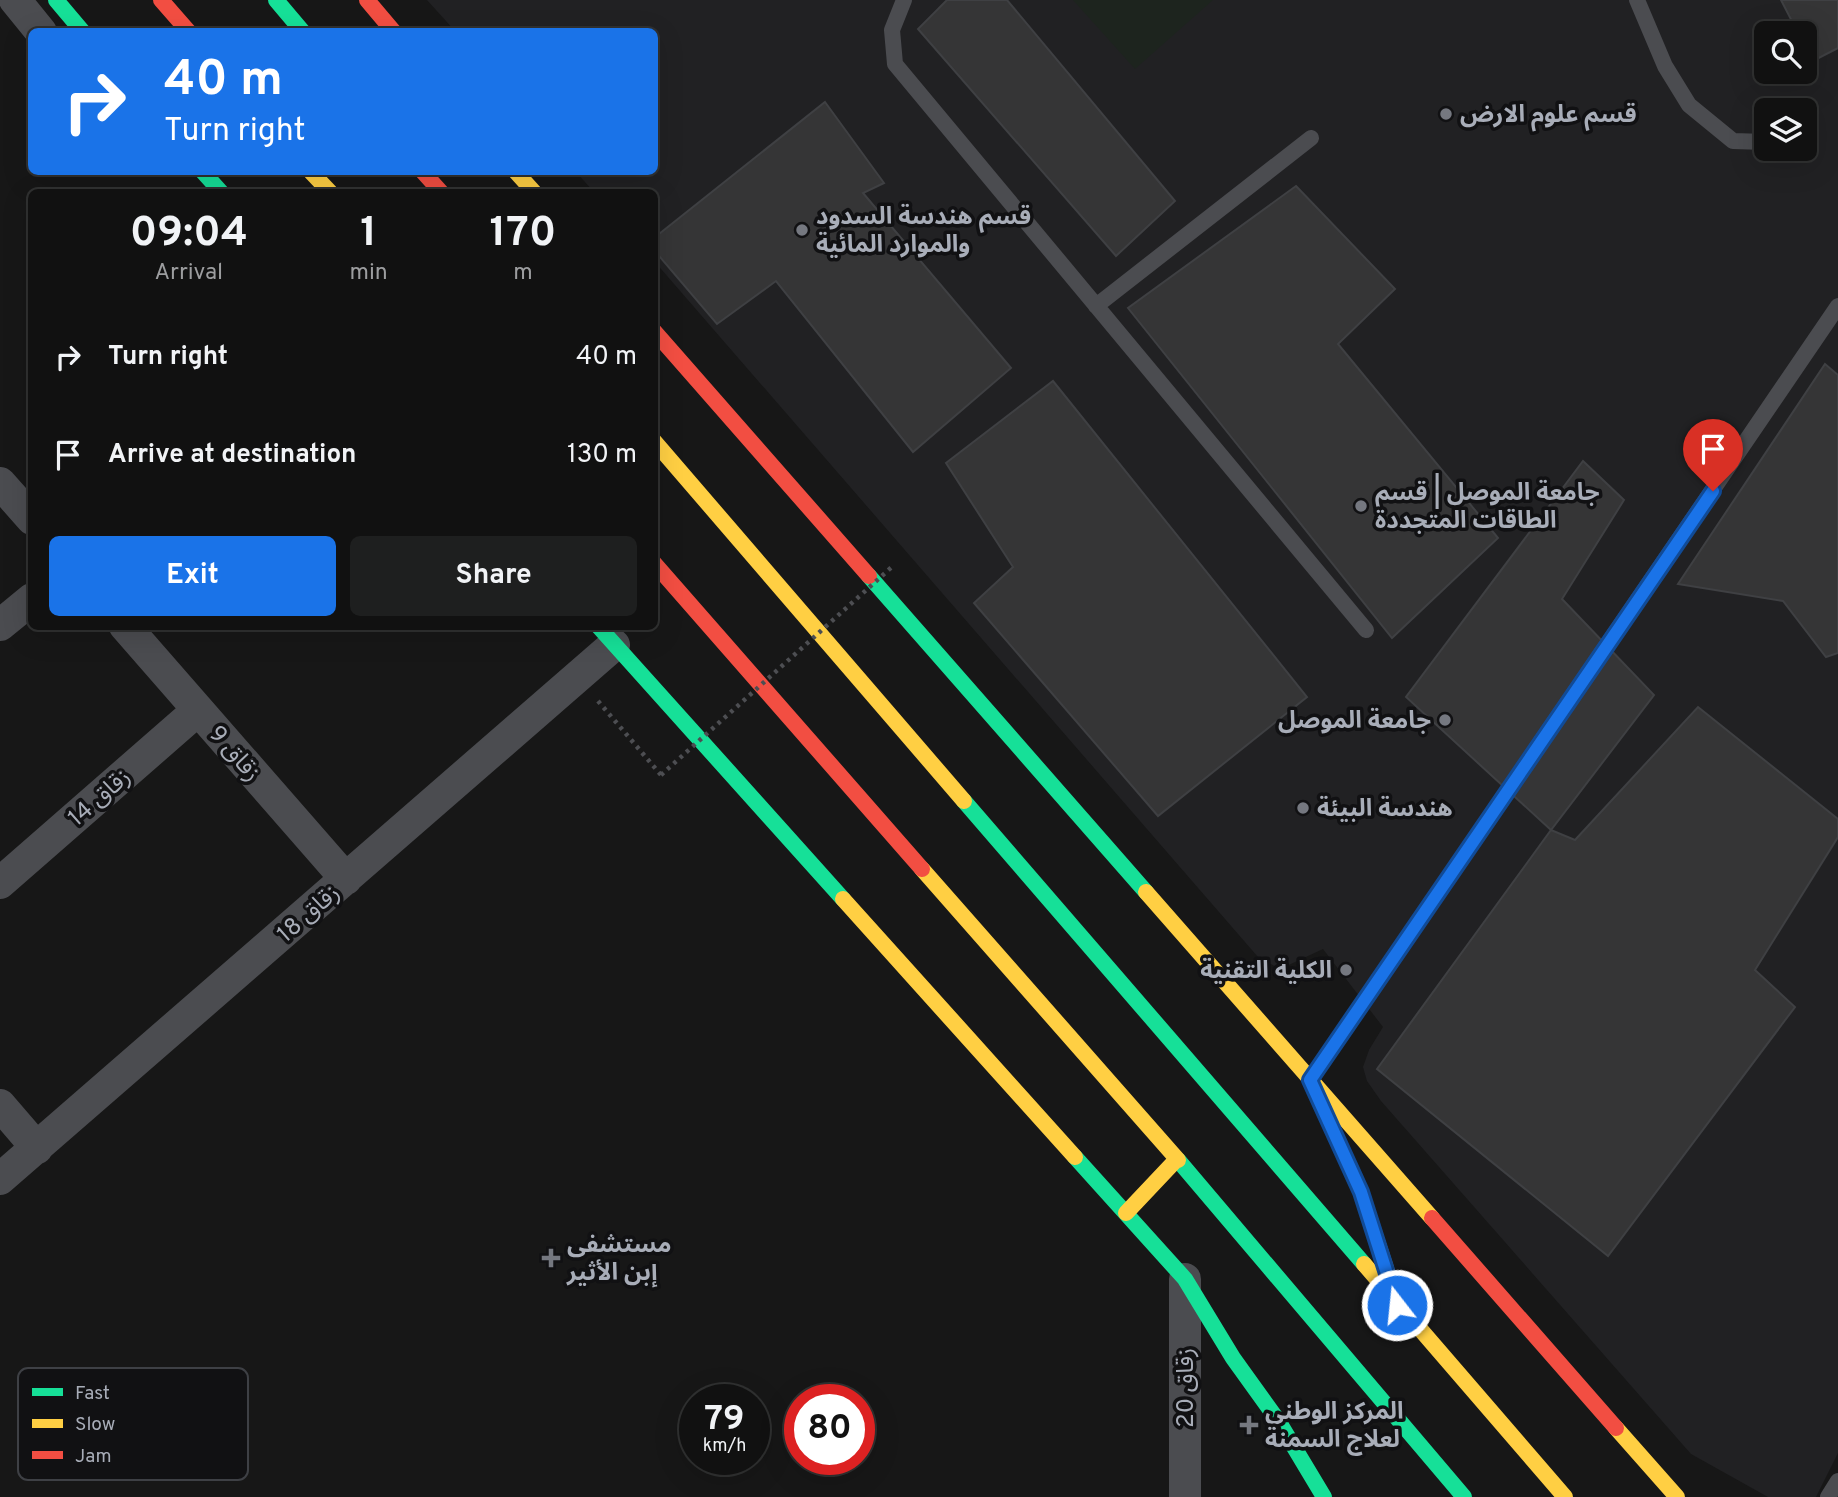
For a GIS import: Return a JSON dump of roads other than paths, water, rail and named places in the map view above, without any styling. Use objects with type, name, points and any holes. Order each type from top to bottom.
[{"type":"main road","points":[[56,0],[80,28]]},
{"type":"main road","points":[[161,0],[186,28]]},
{"type":"main road","points":[[276,0],[300,28]]},
{"type":"main road","points":[[367,0],[391,28]]},
{"type":"main road","points":[[206,175],[218,189]]},
{"type":"main road","points":[[314,175],[327,189]]},
{"type":"main road","points":[[426,175],[438,189]]},
{"type":"main road","points":[[519,175],[531,189]]},
{"type":"main road","points":[[658,336],[1677,1497]]},
{"type":"main road","points":[[658,446],[1565,1497]]},
{"type":"main road","points":[[658,568],[1177,1159],[1464,1497]]},
{"type":"main road","points":[[606,636],[1185,1279],[1233,1358],[1279,1422],[1324,1497]]},
{"type":"main road","points":[[1310,1080],[1361,1192],[1397,1305]]},
{"type":"main road","points":[[1126,1213],[1177,1159]]},
{"type":"street","points":[[15,0],[38,28]]},
{"type":"street","points":[[0,483],[28,514]]},
{"type":"street","points":[[0,625],[28,602]]},
{"type":"street","name":"زقاق 9","points":[[128,630],[346,879]]},
{"type":"street","name":"زقاق 18","points":[[0,1179],[346,879],[606,636]]},
{"type":"street","name":"زقاق 14","points":[[0,883],[198,710]]},
{"type":"street","points":[[0,1105],[37,1148]]},
{"type":"street","name":"زقاق 20","points":[[1185,1279],[1185,1497]]},
{"type":"lane","points":[[904,0],[892,30],[895,64],[1366,629]]},
{"type":"lane","points":[[1637,0],[1665,66],[1689,104],[1733,141],[1754,142]]},
{"type":"lane","points":[[1096,306],[1311,138]]},
{"type":"lane","points":[[1310,1080],[1838,306]]},
{"type":"lane","points":[[1828,1497],[1838,1481]]},
{"type":"place","name":"قسم علوم الارض","points":[[1446,114]]},
{"type":"place","name":"قسم هندسة السدود والموارد المائية","points":[[802,230]]},
{"type":"place","name":"جامعة الموصل | قسم الطاقات المتجددة","points":[[1361,506]]},
{"type":"place","name":"جامعة الموصل","points":[[1445,720]]},
{"type":"place","name":"هندسة البيئة","points":[[1303,808]]},
{"type":"place","name":"الكلية التقنية","points":[[1346,970]]},
{"type":"place","name":"مستشفى إبن الأثير","points":[[551,1258]]},
{"type":"place","name":"المركز الوطني لعلاج السمنة","points":[[1249,1425]]}]
